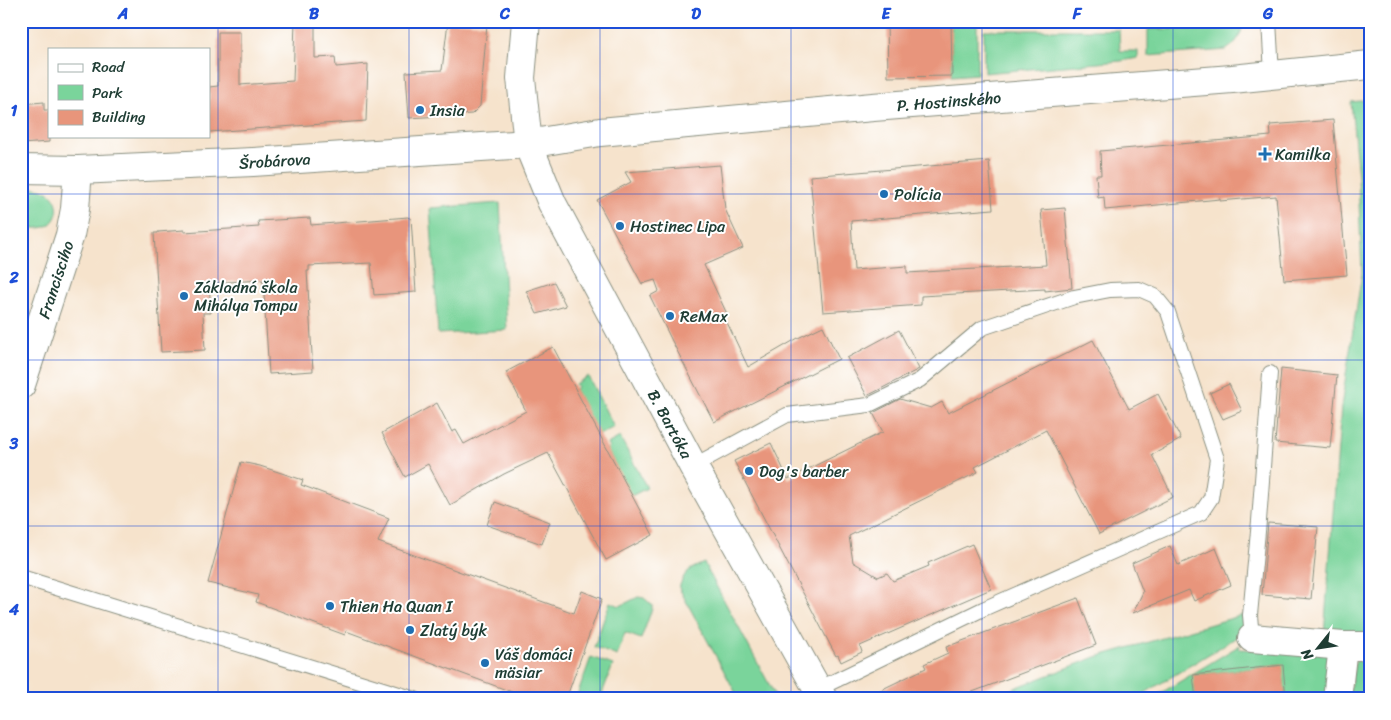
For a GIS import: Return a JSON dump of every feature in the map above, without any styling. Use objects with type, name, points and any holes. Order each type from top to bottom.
[{"type":"street","name":"B. Bartóka","points":[[526,21],[521,78],[528,144],[552,203],[814,689]]},
{"type":"street","name":"P. Hostinského","points":[[528,144],[600,132],[1370,65]]},
{"type":"street","name":"Šrobárova","points":[[21,169],[78,170],[253,162],[528,144]]},
{"type":"street","name":"Francisciho","points":[[21,385],[70,234],[75,209],[78,170]]},
{"type":"street","points":[[1252,638],[1356,646],[1337,699]]},
{"type":"lane","points":[[1269,21],[1272,74]]},
{"type":"lane","points":[[693,466],[788,415],[869,406],[920,380],[982,328],[1074,296],[1110,290],[1139,289],[1155,296],[1168,312],[1217,459],[1211,498],[1201,513],[983,609],[814,689]]},
{"type":"lane","points":[[1252,638],[1250,615],[1270,373]]},
{"type":"lane","points":[[21,577],[414,699]]},
{"type":"green space","points":[[951,21],[977,21],[977,74],[952,76]]},
{"type":"green space","points":[[1148,29],[1242,29],[1240,36],[1226,50],[1148,56]]},
{"type":"green space","points":[[984,30],[1119,30],[1120,51],[1138,51],[1138,58],[984,73]]},
{"type":"green space","points":[[1370,100],[1370,637],[1324,635],[1341,407],[1362,273],[1358,177],[1351,102]]},
{"type":"green space","points":[[21,187],[42,189],[53,196],[56,200],[57,211],[54,220],[50,224],[39,228],[21,227]]},
{"type":"green space","points":[[500,203],[507,330],[438,334],[430,208]]},
{"type":"green space","points":[[588,376],[614,427],[599,435],[575,389],[577,387],[575,384]]},
{"type":"green space","points":[[620,437],[647,488],[631,496],[607,449],[609,448],[607,444]]},
{"type":"green space","points":[[704,563],[777,699],[739,699],[679,588],[688,572]]},
{"type":"green space","points":[[638,597],[644,598],[652,605],[641,639],[625,633],[617,656],[594,647],[610,602],[620,606]]},
{"type":"green space","points":[[1243,615],[1242,634],[1135,699],[986,699],[1096,657]]},
{"type":"green space","points":[[1240,645],[1239,649],[1327,653],[1332,656],[1330,699],[1286,699],[1282,665],[1194,675],[1196,699],[1151,699]]},
{"type":"green space","points":[[1370,655],[1369,699],[1348,699],[1355,662],[1359,657]]},
{"type":"green space","points":[[591,657],[613,665],[600,699],[576,699]]},
{"type":"building","points":[[295,21],[315,21],[315,58],[335,57],[336,67],[368,64],[366,121],[210,132],[210,87],[218,86],[218,32],[240,32],[240,85],[293,81]]},
{"type":"building","points":[[887,21],[951,21],[952,76],[888,77]]},
{"type":"building","points":[[448,22],[487,24],[480,106],[472,114],[409,118],[406,72],[442,70]]},
{"type":"building","points":[[44,102],[44,110],[48,110],[49,142],[21,144],[21,104]]},
{"type":"building","points":[[1333,120],[1347,275],[1284,280],[1276,196],[1220,201],[1220,199],[1105,210],[1104,197],[1098,198],[1096,175],[1101,175],[1100,151],[1271,136],[1270,125]]},
{"type":"building","points":[[989,161],[993,209],[851,221],[854,270],[907,266],[907,273],[1046,265],[1041,210],[1065,208],[1072,288],[1045,291],[1045,289],[921,296],[921,305],[823,312],[810,176]]},
{"type":"building","points":[[720,165],[725,209],[743,248],[704,265],[727,314],[724,316],[748,367],[823,326],[839,359],[714,422],[650,296],[659,291],[655,280],[642,284],[597,200],[631,182],[625,172]]},
{"type":"building","name":"Základná škola Mihálya Tompu","points":[[310,218],[311,225],[411,218],[416,292],[374,295],[371,263],[309,266],[309,271],[307,271],[313,371],[269,374],[263,280],[209,283],[211,313],[203,313],[205,350],[161,352],[154,233],[259,227],[258,221]]},
{"type":"building","points":[[554,282],[566,306],[537,314],[526,291]]},
{"type":"building","points":[[899,330],[919,369],[867,396],[847,358]]},
{"type":"building","points":[[1093,340],[1129,409],[1158,394],[1181,439],[1152,455],[1173,497],[1099,534],[1046,430],[975,467],[978,472],[849,536],[853,562],[878,577],[887,573],[893,581],[929,566],[928,563],[972,544],[991,589],[860,646],[862,652],[841,662],[838,655],[836,656],[734,461],[771,443],[788,479],[883,432],[873,413],[900,399],[931,408],[942,402],[948,413]]},
{"type":"building","points":[[553,347],[653,535],[606,560],[548,453],[504,474],[450,505],[428,464],[405,477],[382,433],[437,403],[452,432],[456,430],[464,444],[526,411],[506,372]]},
{"type":"building","points":[[1281,369],[1337,375],[1330,448],[1275,443]]},
{"type":"building","points":[[1229,384],[1242,411],[1223,419],[1210,393]]},
{"type":"building","points":[[241,462],[303,480],[301,485],[389,518],[378,542],[574,613],[582,591],[602,599],[566,699],[531,699],[346,631],[345,635],[256,602],[258,595],[208,583]]},
{"type":"building","points":[[495,502],[550,522],[542,544],[487,525]]},
{"type":"building","points":[[1268,523],[1318,527],[1311,599],[1262,595]]},
{"type":"building","points":[[1170,546],[1178,565],[1216,548],[1231,585],[1194,601],[1189,590],[1133,613],[1143,592],[1132,563]]},
{"type":"building","points":[[1078,598],[1096,645],[954,699],[862,699],[926,668],[924,664],[948,653],[946,647]]},
{"type":"building","points":[[1283,665],[1286,699],[1196,699],[1193,675]]},
{"type":"place","name":"Insia","points":[[420,110]]},
{"type":"place","name":"Kamilka","points":[[1265,154]]},
{"type":"place","name":"Polícia","points":[[884,194]]},
{"type":"place","name":"Hostinec Lipa","points":[[620,226]]},
{"type":"place","name":"Základná škola Mihálya Tompu","points":[[184,296]]},
{"type":"place","name":"ReMax","points":[[670,316]]},
{"type":"place","name":"Dog's barber","points":[[749,471]]},
{"type":"place","name":"Thien Ha Quan I","points":[[330,606]]},
{"type":"place","name":"Zlatý býk","points":[[410,630]]},
{"type":"place","name":"Váš domáci mäsiar","points":[[485,663]]}]
